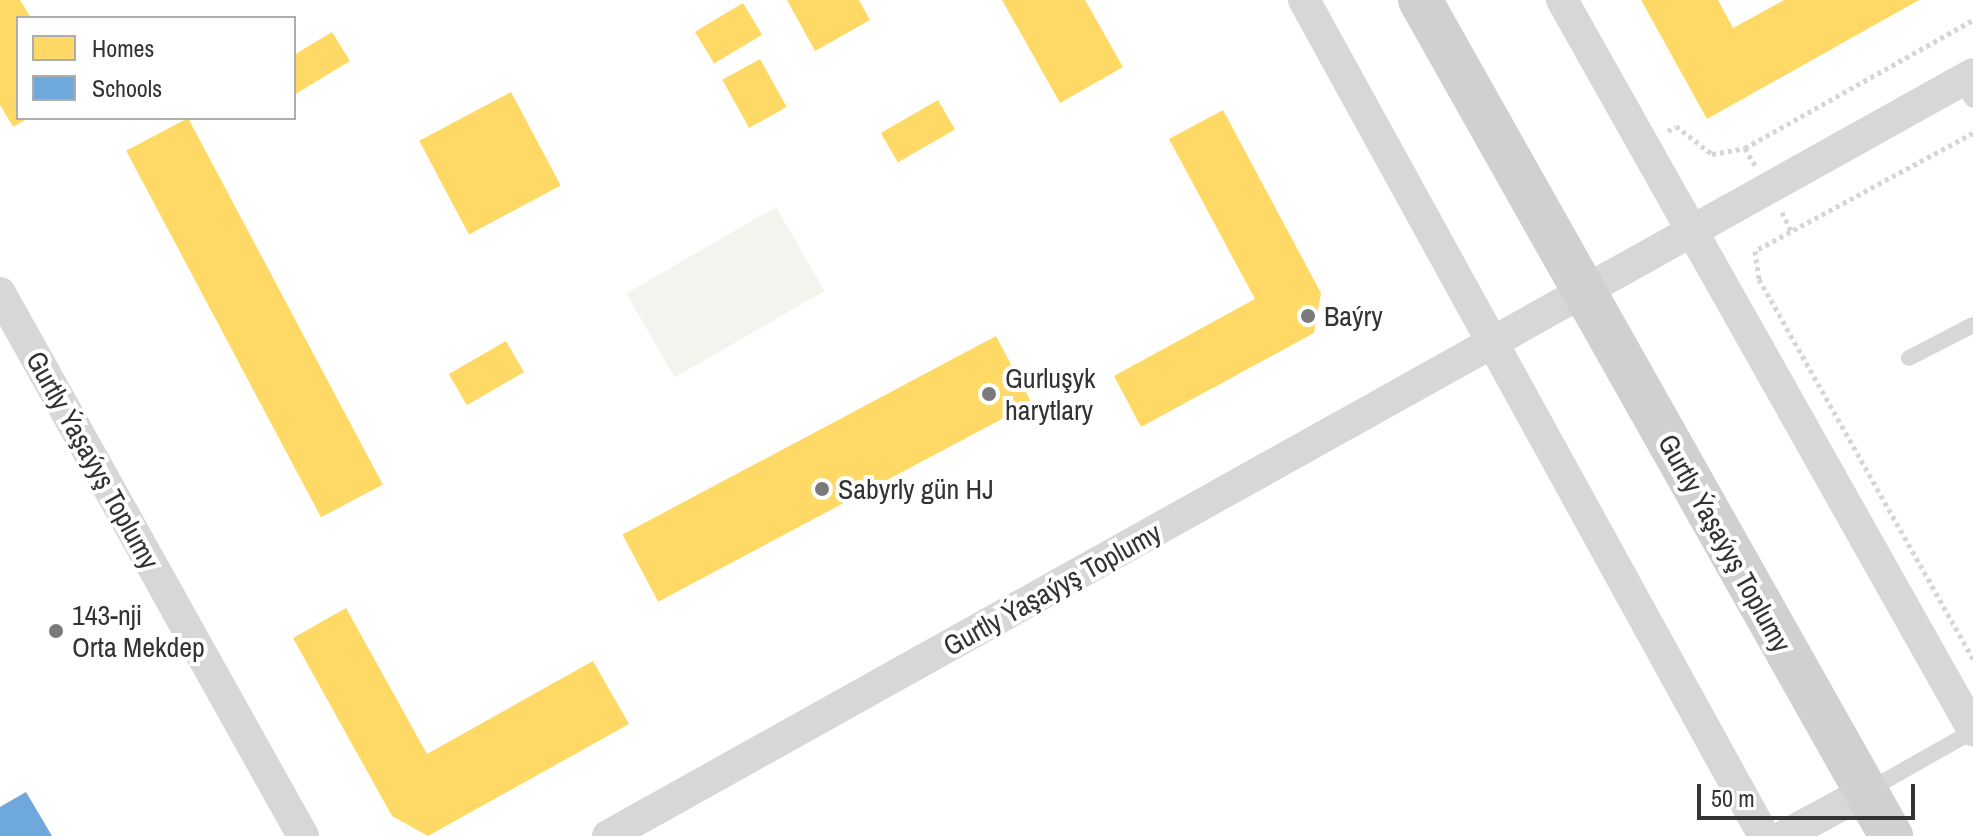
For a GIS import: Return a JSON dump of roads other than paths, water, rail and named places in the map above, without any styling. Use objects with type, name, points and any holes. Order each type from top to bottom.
[{"type":"street","points":[[1304,0],[1496,343],[1764,836]]},
{"type":"street","name":"Gurtly Ýaşaýyş Toplumy","points":[[1420,0],[1891,836]]},
{"type":"street","points":[[1562,0],[1692,237],[1973,731]]},
{"type":"street","points":[[1584,293],[1969,85]]},
{"type":"street","name":"Gurtly Ýaşaýyş Toplumy","points":[[0,293],[303,836]]},
{"type":"street","name":"Gurtly Ýaşaýyş Toplumy","points":[[608,836],[643,828],[1584,293]]},
{"type":"street","points":[[1784,836],[1865,792]]},
{"type":"lane","points":[[1909,358],[1973,325]]},
{"type":"lane","points":[[1865,792],[1973,731]]},
{"type":"place","name":"Baýry","points":[[1308,316]]},
{"type":"place","name":"Gurluşyk harytlary","points":[[989,394]]},
{"type":"place","name":"Sabyrly gün HJ","points":[[822,489]]},
{"type":"place","name":"143-nji Orta Mekdep","points":[[56,631]]}]
